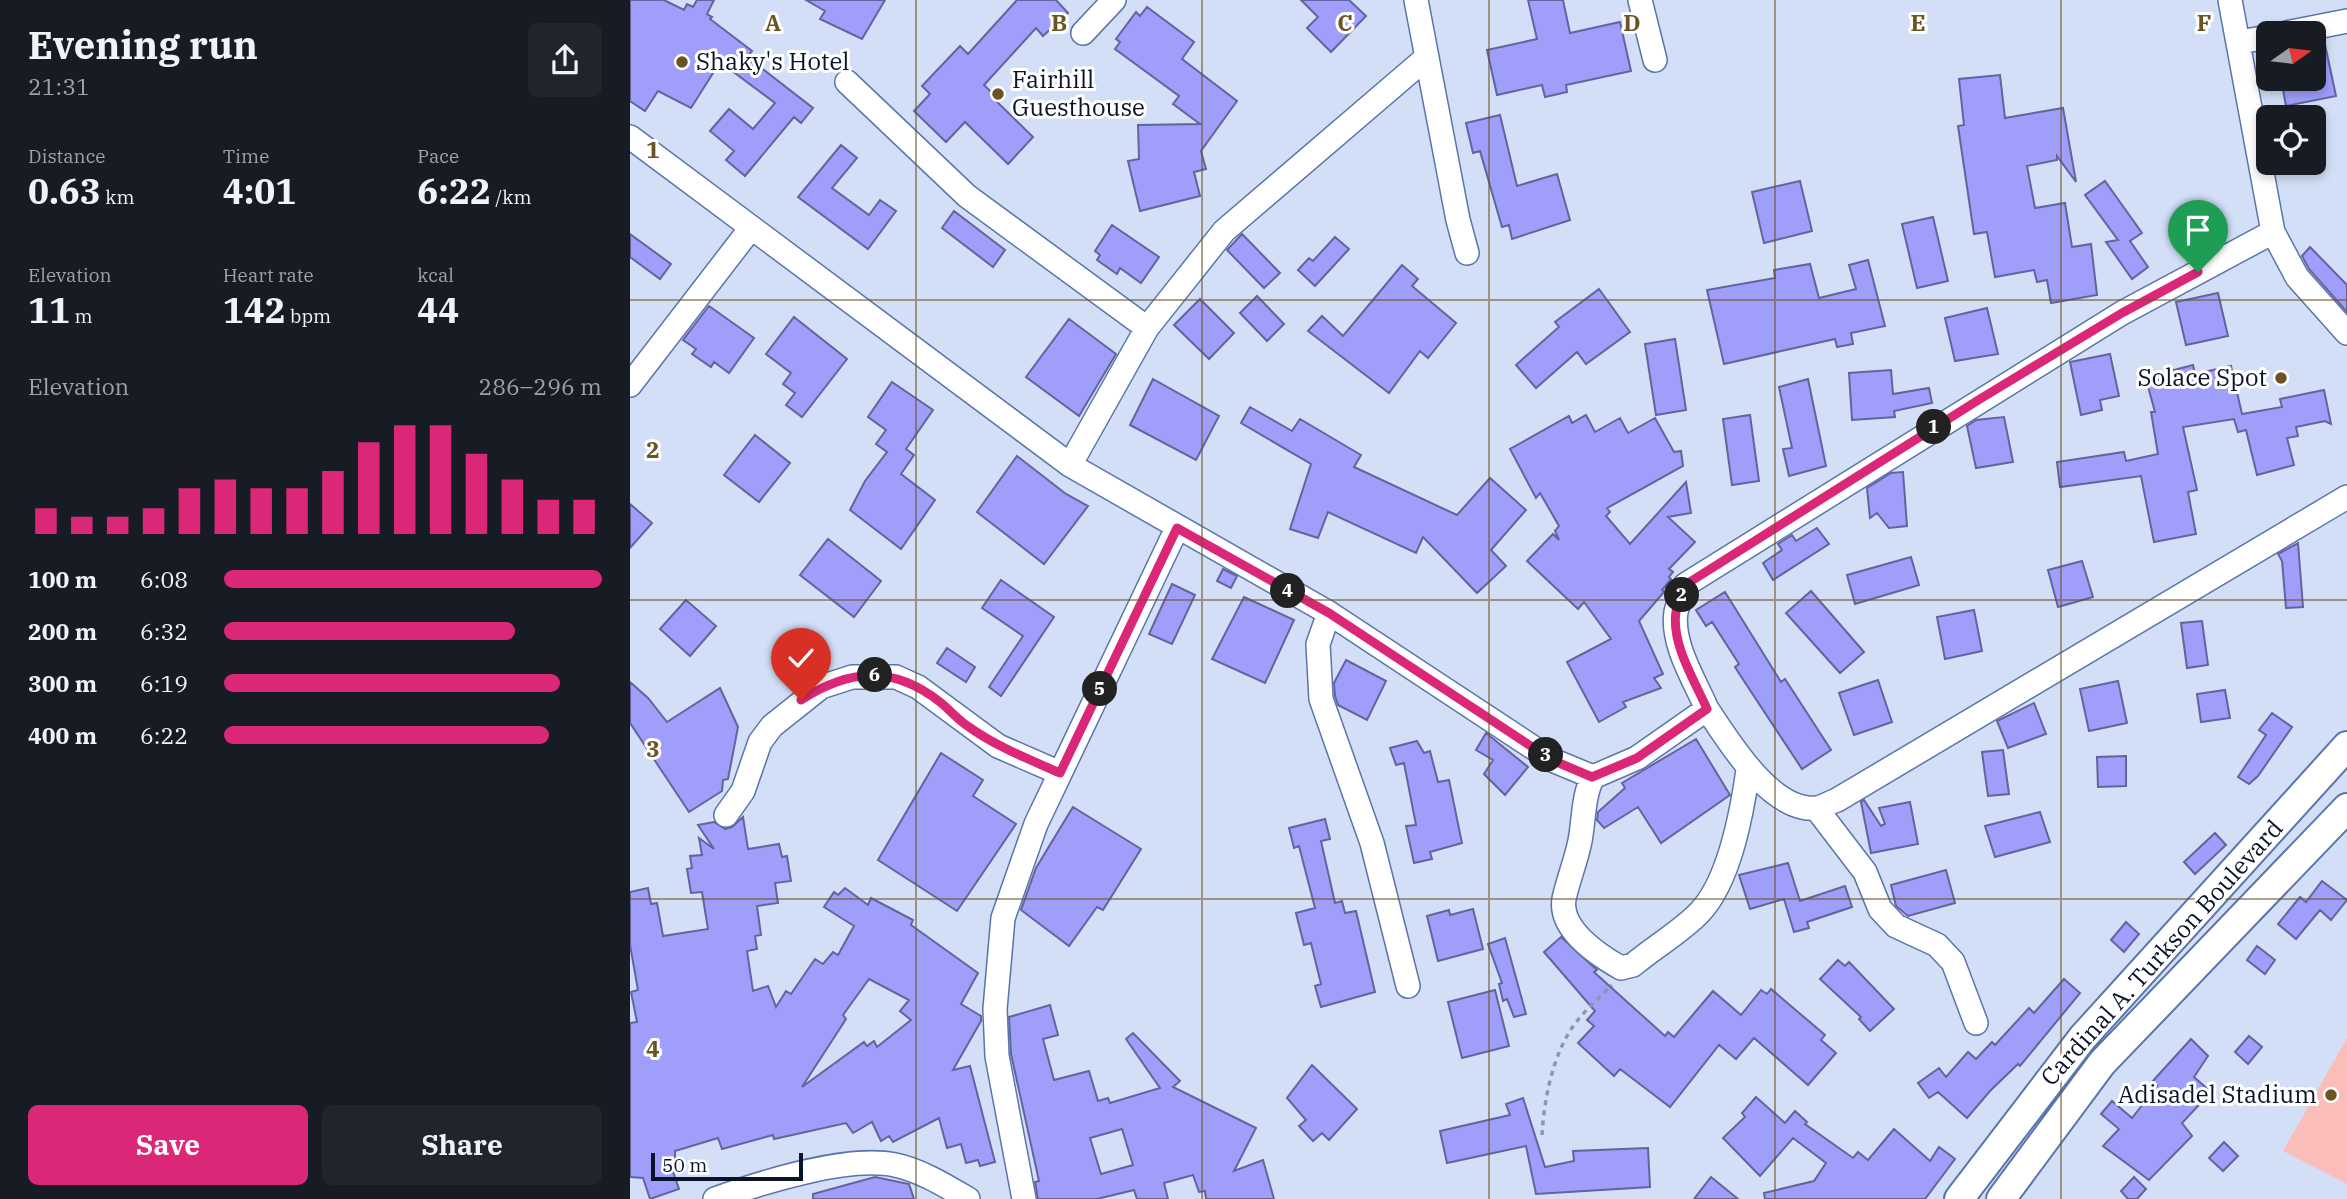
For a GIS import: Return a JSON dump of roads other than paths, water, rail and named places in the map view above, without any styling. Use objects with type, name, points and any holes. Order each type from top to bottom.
[{"type":"street","points":[[1083,33],[1114,0]]},
{"type":"street","points":[[1416,0],[1467,253]]},
{"type":"street","points":[[1640,0],[1655,60]]},
{"type":"street","points":[[2230,0],[2240,42],[2273,232],[2297,277],[2347,333]]},
{"type":"street","points":[[2326,26],[2347,22]]},
{"type":"street","points":[[2240,42],[2256,39]]},
{"type":"street","points":[[1070,465],[1147,328],[1224,231],[1426,58]]},
{"type":"street","points":[[848,82],[967,196],[1147,328]]},
{"type":"street","points":[[630,137],[1070,465],[1329,613],[1552,760],[1592,777],[1637,758],[1707,709]]},
{"type":"street","points":[[630,385],[751,228]]},
{"type":"street","points":[[2273,232],[2075,341],[1685,585],[1676,612],[1676,627],[1682,652],[1707,709],[1748,771],[1777,794],[1798,804],[1816,808],[1837,800],[2347,497]]},
{"type":"street","points":[[1024,1199],[997,1056],[995,1009],[1003,918],[1036,824],[1177,528]]},
{"type":"street","points":[[1329,613],[1318,644],[1321,699],[1372,843],[1408,985]]},
{"type":"street","points":[[726,815],[743,791],[760,742],[772,726],[821,687],[852,677],[896,677],[918,687],[998,746],[1060,773]]},
{"type":"street","name":"Cardinal A. Turkson Boulevard","points":[[1959,1199],[2083,1037],[2347,746]]},
{"type":"street","points":[[1592,777],[1564,901],[1565,918],[1585,941],[1621,968],[1633,965],[1703,909],[1719,882],[1730,854],[1748,771]]},
{"type":"street","points":[[1816,808],[1865,872],[1880,909],[1896,926],[1937,945],[1953,962],[1976,1023]]},
{"type":"street","name":"Cardinal A. Turkson Boulevard","points":[[2001,1199],[2102,1063],[2347,808]]},
{"type":"street","points":[[715,1199],[846,1165],[894,1164],[939,1182],[968,1199]]},
{"type":"place","name":"Shaky's Hotel","points":[[682,62]]},
{"type":"place","name":"Fairhill Guesthouse","points":[[998,94]]},
{"type":"place","name":"Solace Spot","points":[[2281,378]]},
{"type":"place","name":"Adisadel Stadium","points":[[2331,1095]]}]
